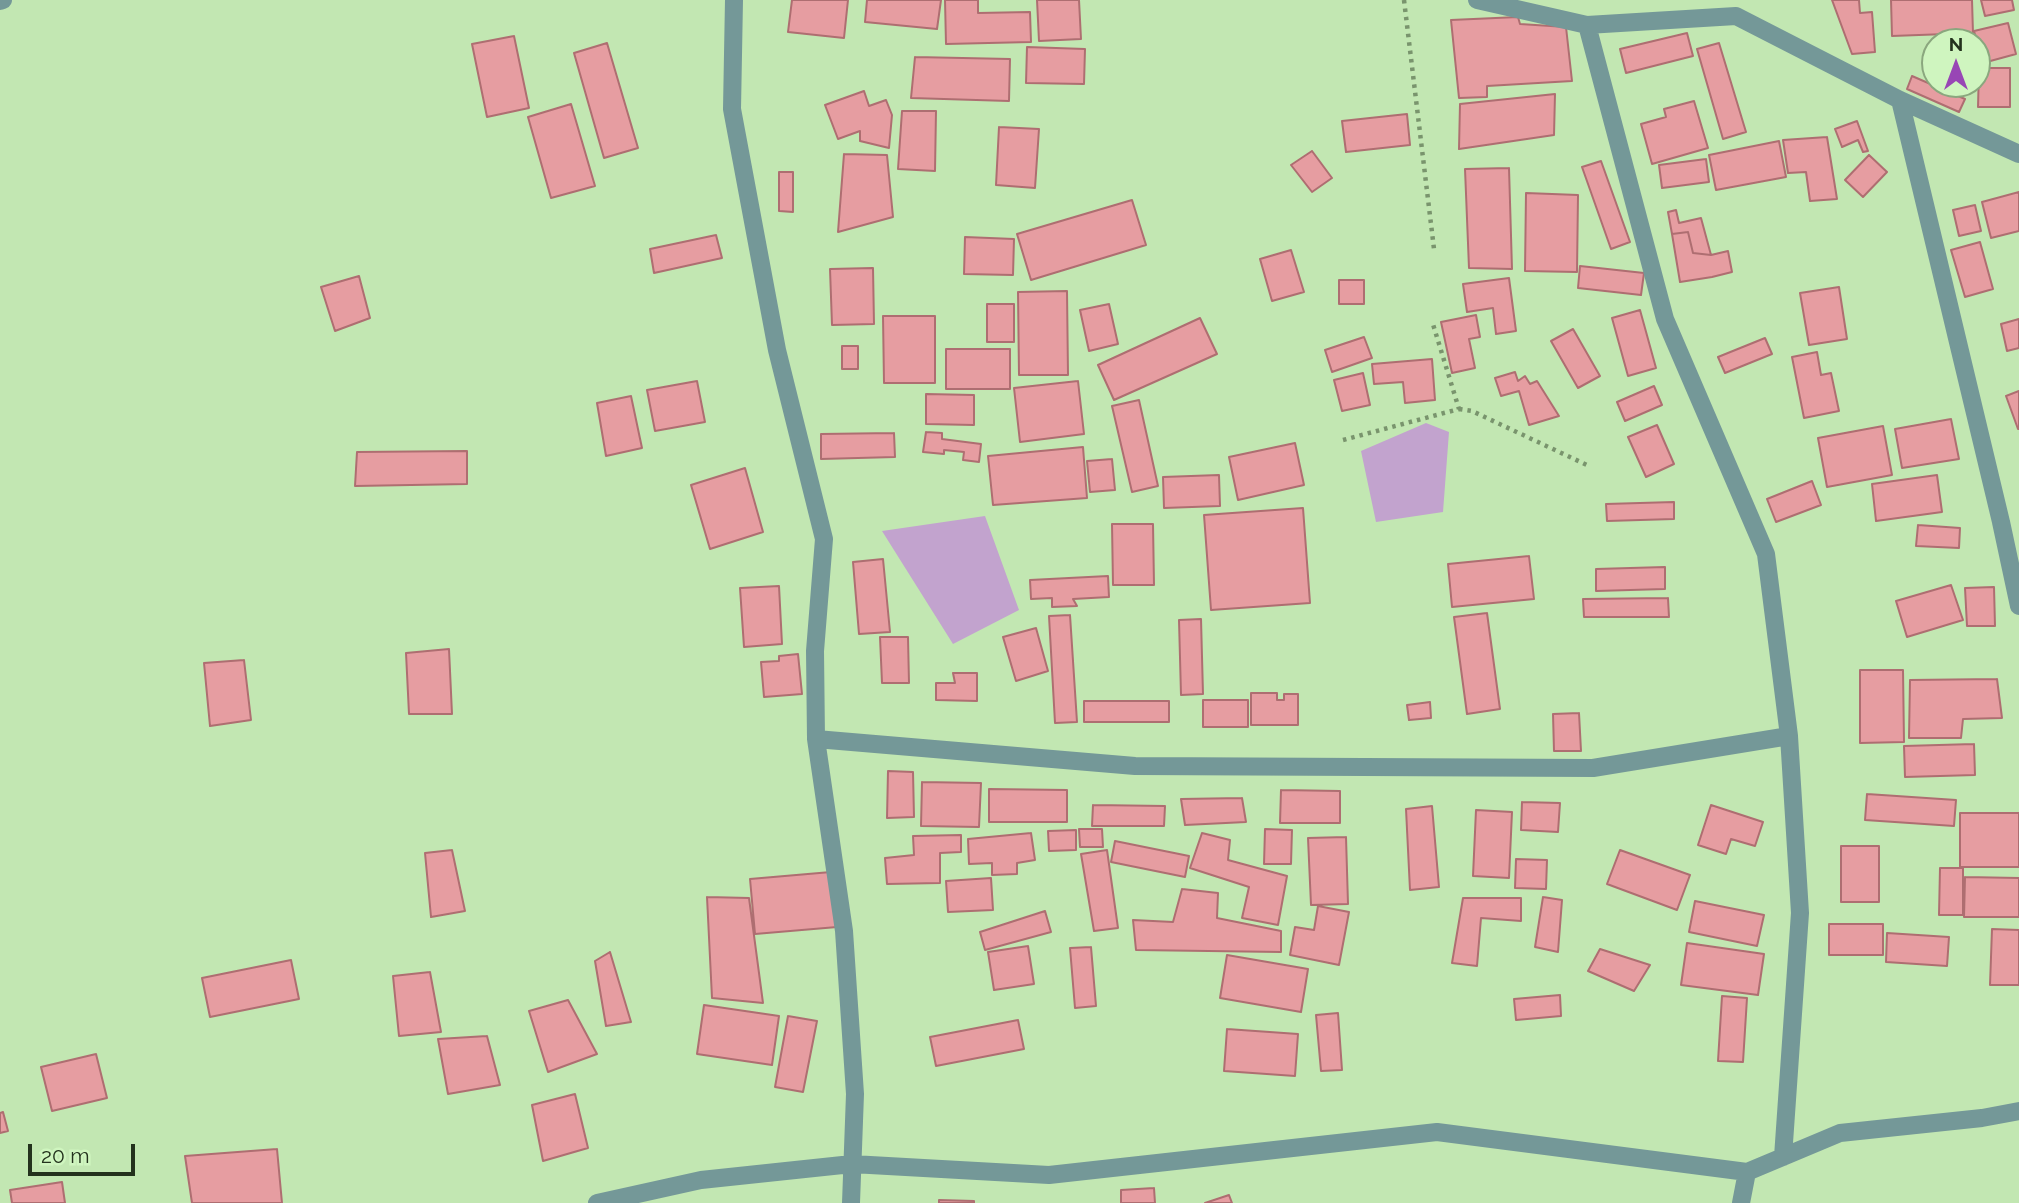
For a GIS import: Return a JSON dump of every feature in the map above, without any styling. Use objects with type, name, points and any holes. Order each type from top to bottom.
[{"type":"street","points":[[734,0],[732,109],[776,350],[824,540],[815,651],[816,739],[844,931],[855,1094],[851,1203]]},
{"type":"street","points":[[1477,0],[1587,24],[1736,16],[1900,100],[2019,154]]},
{"type":"street","points":[[1559,0],[1567,20]]},
{"type":"street","points":[[1587,24],[1665,319],[1766,554],[1789,736],[1800,913],[1783,1157]]},
{"type":"street","points":[[1900,100],[2019,606]]},
{"type":"street","points":[[816,739],[1135,766],[1593,768],[1789,736]]},
{"type":"street","points":[[597,1203],[701,1181],[852,1164],[1049,1175],[1437,1132],[1747,1172],[1840,1133],[1982,1118],[2019,1111]]},
{"type":"street","points":[[1741,1203],[1747,1172]]},
{"type":"path","points":[[1404,0],[1434,248]]},
{"type":"path","points":[[1432,321],[1459,409]]},
{"type":"path","points":[[1343,440],[1459,409],[1472,411],[1589,466]]},
{"type":"shaded area","points":[[1426,423],[1449,432],[1443,512],[1376,522],[1361,451]]},
{"type":"shaded area","points":[[985,516],[1019,610],[953,644],[882,531]]},
{"type":"building","points":[[792,0],[848,0],[844,38],[788,32]]},
{"type":"building","points":[[867,0],[941,0],[937,29],[865,22]]},
{"type":"building","points":[[945,0],[978,0],[978,13],[1030,12],[1031,42],[946,44]]},
{"type":"building","points":[[1037,0],[1079,0],[1081,39],[1039,41]]},
{"type":"building","points":[[1832,0],[1859,0],[1860,13],[1872,12],[1875,52],[1852,54]]},
{"type":"building","points":[[1891,0],[1972,0],[1973,28],[1921,28],[1921,35],[1892,36]]},
{"type":"building","points":[[1981,0],[2012,0],[2014,10],[1985,16]]},
{"type":"building","points":[[1518,17],[1520,24],[1566,27],[1572,81],[1487,86],[1487,97],[1459,98],[1451,20]]},
{"type":"building","points":[[2008,23],[2016,54],[1991,61],[1991,28],[1987,28]]},
{"type":"building","points":[[1687,33],[1693,56],[1626,73],[1620,49]]},
{"type":"building","points":[[514,36],[529,108],[487,117],[472,44]]},
{"type":"building","points":[[607,43],[638,148],[604,158],[574,53]]},
{"type":"building","points":[[1719,43],[1746,132],[1723,139],[1697,49]]},
{"type":"building","points":[[1027,47],[1085,49],[1084,84],[1026,83]]},
{"type":"building","points":[[915,57],[1010,59],[1009,101],[911,98]]},
{"type":"building","points":[[1991,68],[2010,68],[2010,107],[1978,107],[1978,98],[1991,98]]},
{"type":"building","points":[[1912,76],[1921,80],[1921,95],[1907,89]]},
{"type":"building","points":[[864,91],[869,106],[886,100],[892,115],[889,148],[860,141],[860,131],[838,139],[825,105]]},
{"type":"building","points":[[1555,94],[1554,135],[1459,149],[1460,104]]},
{"type":"building","points":[[1927,98],[1965,99],[1959,112]]},
{"type":"building","points":[[1694,101],[1708,148],[1652,164],[1641,124],[1666,117],[1664,109]]},
{"type":"building","points":[[571,104],[595,186],[551,198],[528,117]]},
{"type":"building","points":[[902,111],[936,111],[935,171],[898,169]]},
{"type":"building","points":[[1407,114],[1410,145],[1346,152],[1342,121]]},
{"type":"building","points":[[1857,121],[1868,151],[1863,152],[1858,140],[1842,147],[1835,129]]},
{"type":"building","points":[[999,127],[1039,129],[1035,188],[996,185]]},
{"type":"building","points":[[1827,137],[1837,199],[1810,201],[1806,172],[1788,173],[1783,140]]},
{"type":"building","points":[[1779,141],[1786,177],[1716,190],[1709,155]]},
{"type":"building","points":[[1312,151],[1332,178],[1312,192],[1291,165]]},
{"type":"building","points":[[844,154],[887,155],[893,217],[838,232]]},
{"type":"building","points":[[1869,155],[1887,172],[1863,197],[1845,180]]},
{"type":"building","points":[[1706,159],[1709,182],[1662,188],[1659,165]]},
{"type":"building","points":[[1601,161],[1630,242],[1611,249],[1582,167]]},
{"type":"building","points":[[1509,168],[1512,269],[1469,268],[1465,169]]},
{"type":"building","points":[[779,172],[793,172],[793,212],[779,211]]},
{"type":"building","points":[[2019,192],[2019,231],[1991,238],[1982,202]]},
{"type":"building","points":[[1526,193],[1578,195],[1577,272],[1525,271]]},
{"type":"building","points":[[1132,200],[1146,245],[1031,280],[1017,234]]},
{"type":"building","points":[[1975,205],[1981,231],[1959,236],[1953,210]]},
{"type":"building","points":[[1676,210],[1679,223],[1701,218],[1711,255],[1693,253],[1688,232],[1672,234],[1668,212]]},
{"type":"building","points":[[1688,232],[1693,253],[1711,255],[1728,251],[1732,272],[1680,282],[1672,234]]},
{"type":"building","points":[[716,235],[722,258],[654,273],[650,249]]},
{"type":"building","points":[[965,237],[1014,239],[1013,275],[964,274]]},
{"type":"building","points":[[1980,242],[1993,289],[1965,297],[1951,250]]},
{"type":"building","points":[[1291,250],[1304,292],[1272,301],[1260,259]]},
{"type":"building","points":[[1580,266],[1644,273],[1641,295],[1578,288]]},
{"type":"building","points":[[873,268],[874,324],[832,325],[830,269]]},
{"type":"building","points":[[359,276],[370,318],[335,331],[321,287]]},
{"type":"building","points":[[1509,278],[1516,331],[1496,334],[1493,308],[1467,312],[1463,284]]},
{"type":"building","points":[[1339,280],[1364,280],[1364,304],[1339,304]]},
{"type":"building","points":[[1839,287],[1847,339],[1809,345],[1800,293]]},
{"type":"building","points":[[1067,291],[1068,375],[1019,375],[1018,292]]},
{"type":"building","points":[[987,304],[1014,304],[1014,342],[987,342]]},
{"type":"building","points":[[1109,304],[1118,344],[1089,351],[1080,310]]},
{"type":"building","points":[[1640,310],[1656,368],[1628,376],[1612,318]]},
{"type":"building","points":[[1476,315],[1480,337],[1469,339],[1475,368],[1452,373],[1441,322]]},
{"type":"building","points":[[883,316],[935,316],[935,383],[884,383]]},
{"type":"building","points":[[1200,318],[1217,354],[1114,400],[1098,365]]},
{"type":"building","points":[[2019,319],[2019,348],[2007,351],[2001,324]]},
{"type":"building","points":[[1573,329],[1600,376],[1578,388],[1551,341]]},
{"type":"building","points":[[1364,337],[1372,358],[1332,372],[1325,350]]},
{"type":"building","points":[[1765,338],[1772,354],[1725,373],[1718,357]]},
{"type":"building","points":[[842,346],[858,346],[858,369],[842,369]]},
{"type":"building","points":[[946,349],[1010,349],[1010,389],[946,389]]},
{"type":"building","points":[[1817,352],[1821,375],[1831,373],[1839,411],[1804,418],[1792,357]]},
{"type":"building","points":[[1432,359],[1435,400],[1405,403],[1403,382],[1374,384],[1372,364]]},
{"type":"building","points":[[1515,372],[1518,381],[1525,376],[1530,384],[1537,381],[1559,416],[1529,425],[1519,391],[1501,396],[1495,378]]},
{"type":"building","points":[[1363,373],[1370,405],[1342,411],[1334,380]]},
{"type":"building","points":[[697,381],[705,422],[655,431],[647,390]]},
{"type":"building","points":[[1078,381],[1084,434],[1020,442],[1014,388]]},
{"type":"building","points":[[1654,386],[1662,405],[1625,421],[1617,402]]},
{"type":"building","points":[[2019,391],[2019,429],[2018,429],[2006,396]]},
{"type":"building","points":[[926,394],[974,395],[974,425],[926,424]]},
{"type":"building","points":[[631,396],[642,448],[606,456],[597,403]]},
{"type":"building","points":[[1139,400],[1158,486],[1132,492],[1112,406]]},
{"type":"building","points":[[1951,419],[1959,459],[1902,468],[1895,429]]},
{"type":"building","points":[[1657,425],[1674,464],[1646,477],[1628,437]]},
{"type":"building","points":[[1883,426],[1892,475],[1827,487],[1818,438]]},
{"type":"building","points":[[926,432],[942,433],[942,439],[981,444],[979,462],[963,460],[964,452],[923,452]]},
{"type":"building","points":[[894,433],[895,457],[821,459],[821,434]]},
{"type":"building","points":[[1295,443],[1304,485],[1238,500],[1229,457]]},
{"type":"building","points":[[1083,447],[1087,498],[993,505],[988,456]]},
{"type":"building","points":[[467,451],[467,484],[355,486],[357,452]]},
{"type":"building","points":[[1112,459],[1115,490],[1090,492],[1087,461]]},
{"type":"building","points":[[745,468],[763,532],[710,549],[691,485]]},
{"type":"building","points":[[1219,475],[1220,506],[1164,508],[1163,477]]},
{"type":"building","points":[[1937,475],[1942,512],[1876,521],[1872,484]]},
{"type":"building","points":[[1812,481],[1821,505],[1776,522],[1767,499]]},
{"type":"building","points":[[1674,502],[1674,519],[1607,521],[1606,504]]},
{"type":"building","points":[[1303,508],[1310,603],[1211,610],[1204,515]]},
{"type":"building","points":[[1112,524],[1153,524],[1154,585],[1113,585]]},
{"type":"building","points":[[1918,525],[1960,528],[1959,548],[1916,546]]},
{"type":"building","points":[[1529,556],[1534,599],[1452,607],[1448,564]]},
{"type":"building","points":[[883,559],[890,632],[859,634],[853,562]]},
{"type":"building","points":[[1665,567],[1665,589],[1596,591],[1596,569]]},
{"type":"building","points":[[1108,576],[1109,597],[1073,599],[1077,606],[1052,607],[1052,598],[1031,599],[1030,580]]},
{"type":"building","points":[[1951,585],[1963,620],[1907,637],[1896,601]]},
{"type":"building","points":[[779,586],[782,644],[744,647],[740,588]]},
{"type":"building","points":[[1994,587],[1995,626],[1967,626],[1965,588]]},
{"type":"building","points":[[1668,598],[1669,617],[1584,617],[1583,599]]},
{"type":"building","points":[[1487,613],[1500,709],[1467,714],[1454,617]]},
{"type":"building","points":[[1070,615],[1077,722],[1055,723],[1049,616]]},
{"type":"building","points":[[1201,619],[1203,694],[1181,695],[1179,620]]},
{"type":"building","points":[[1036,628],[1048,671],[1016,681],[1003,637]]},
{"type":"building","points":[[880,637],[908,637],[909,683],[882,683]]},
{"type":"building","points":[[449,649],[452,714],[409,714],[406,653]]},
{"type":"building","points":[[798,654],[802,694],[764,697],[761,662],[779,661],[779,656]]},
{"type":"building","points":[[244,660],[251,720],[210,726],[204,663]]},
{"type":"building","points":[[1860,670],[1903,670],[1904,742],[1860,743]]},
{"type":"building","points":[[953,673],[977,673],[977,701],[936,700],[936,683],[955,683]]},
{"type":"building","points":[[1997,679],[2002,718],[1963,719],[1961,738],[1909,738],[1910,680]]},
{"type":"building","points":[[1251,693],[1277,693],[1277,700],[1284,700],[1284,694],[1298,694],[1298,725],[1251,725]]},
{"type":"building","points":[[1203,700],[1248,700],[1248,727],[1203,727]]},
{"type":"building","points":[[1084,701],[1169,701],[1169,722],[1084,722]]},
{"type":"building","points":[[1430,702],[1431,718],[1409,720],[1407,705]]},
{"type":"building","points":[[1579,713],[1581,751],[1554,751],[1553,714]]},
{"type":"building","points":[[1974,744],[1975,775],[1905,777],[1904,746]]},
{"type":"building","points":[[888,771],[913,772],[914,817],[887,818]]},
{"type":"building","points":[[922,782],[981,783],[979,827],[921,826]]},
{"type":"building","points":[[989,789],[1067,790],[1067,822],[989,822]]},
{"type":"building","points":[[1281,790],[1340,791],[1340,823],[1280,823]]},
{"type":"building","points":[[1867,794],[1956,800],[1954,826],[1865,820]]},
{"type":"building","points":[[1242,798],[1246,822],[1185,825],[1181,799]]},
{"type":"building","points":[[1522,802],[1560,803],[1558,832],[1521,830]]},
{"type":"building","points":[[1093,805],[1165,806],[1164,826],[1092,826]]},
{"type":"building","points":[[1711,805],[1763,822],[1755,846],[1731,839],[1726,854],[1698,845]]},
{"type":"building","points":[[1432,806],[1439,887],[1410,890],[1406,809]]},
{"type":"building","points":[[1476,810],[1512,812],[1509,878],[1473,876]]},
{"type":"building","points":[[1960,813],[2019,813],[2019,867],[1960,867]]},
{"type":"building","points":[[1079,829],[1102,829],[1103,847],[1080,847]]},
{"type":"building","points":[[1265,829],[1292,830],[1291,864],[1264,864]]},
{"type":"building","points":[[1076,830],[1076,850],[1049,851],[1048,831]]},
{"type":"building","points":[[1031,833],[1035,860],[1017,863],[1017,874],[992,875],[992,863],[969,864],[968,839]]},
{"type":"building","points":[[1202,833],[1230,840],[1228,860],[1287,876],[1278,925],[1242,918],[1249,887],[1190,868]]},
{"type":"building","points":[[961,835],[961,852],[940,853],[940,883],[887,884],[885,858],[914,855],[913,836]]},
{"type":"building","points":[[1346,837],[1348,904],[1311,905],[1308,838]]},
{"type":"building","points":[[1115,841],[1189,856],[1185,877],[1111,862]]},
{"type":"building","points":[[1841,846],[1879,846],[1879,902],[1841,902]]},
{"type":"building","points":[[452,850],[465,911],[431,917],[425,853]]},
{"type":"building","points":[[1107,850],[1118,928],[1094,931],[1081,854]]},
{"type":"building","points":[[1620,850],[1690,875],[1677,910],[1607,884]]},
{"type":"building","points":[[1516,859],[1547,860],[1546,889],[1515,888]]},
{"type":"building","points":[[1940,868],[1963,868],[1963,915],[1939,915]]},
{"type":"building","points":[[831,872],[837,927],[755,934],[750,879]]},
{"type":"building","points":[[1965,877],[2019,878],[2019,917],[1964,917]]},
{"type":"building","points":[[991,878],[993,910],[948,912],[946,881]]},
{"type":"building","points":[[1182,889],[1218,893],[1217,918],[1281,931],[1281,952],[1136,950],[1133,920],[1173,922]]},
{"type":"building","points":[[707,897],[749,898],[763,1003],[712,998]]},
{"type":"building","points":[[1543,897],[1562,900],[1558,952],[1535,947]]},
{"type":"building","points":[[1463,898],[1521,898],[1521,921],[1481,918],[1477,966],[1452,963]]},
{"type":"building","points":[[1695,901],[1764,915],[1757,946],[1689,932]]},
{"type":"building","points":[[1318,906],[1349,912],[1339,965],[1290,955],[1295,927],[1314,930]]},
{"type":"building","points":[[1045,911],[1051,932],[985,950],[980,932]]},
{"type":"building","points":[[1829,924],[1883,924],[1883,955],[1829,955]]},
{"type":"building","points":[[1992,929],[2019,930],[2019,985],[1990,985]]},
{"type":"building","points":[[1887,933],[1949,937],[1947,966],[1886,962]]},
{"type":"building","points":[[1687,943],[1764,954],[1758,995],[1681,985]]},
{"type":"building","points":[[1028,946],[1034,984],[994,990],[988,952]]},
{"type":"building","points":[[1091,947],[1096,1006],[1075,1008],[1070,948]]},
{"type":"building","points":[[1600,949],[1650,965],[1634,991],[1588,971]]},
{"type":"building","points":[[610,952],[631,1022],[606,1026],[595,961]]},
{"type":"building","points":[[1227,955],[1308,969],[1301,1012],[1220,998]]},
{"type":"building","points":[[291,960],[299,999],[210,1017],[202,978]]},
{"type":"building","points":[[430,972],[441,1032],[399,1036],[393,976]]},
{"type":"building","points":[[1560,995],[1561,1016],[1516,1020],[1514,999]]},
{"type":"building","points":[[1722,996],[1747,998],[1743,1062],[1718,1061]]},
{"type":"building","points":[[568,1000],[597,1054],[548,1072],[529,1011]]},
{"type":"building","points":[[704,1005],[779,1016],[772,1065],[697,1054]]},
{"type":"building","points":[[1338,1013],[1342,1070],[1321,1071],[1316,1015]]},
{"type":"building","points":[[788,1016],[817,1021],[803,1092],[775,1087]]},
{"type":"building","points":[[1018,1020],[1024,1049],[936,1066],[930,1037]]},
{"type":"building","points":[[1227,1029],[1298,1034],[1295,1076],[1224,1071]]},
{"type":"building","points":[[487,1036],[500,1085],[448,1094],[438,1039]]},
{"type":"building","points":[[96,1054],[107,1098],[52,1111],[41,1067]]},
{"type":"building","points":[[575,1094],[588,1148],[543,1161],[532,1105]]},
{"type":"building","points":[[3,1112],[8,1131],[0,1133],[0,1113]]},
{"type":"building","points":[[277,1149],[282,1203],[192,1203],[185,1156]]},
{"type":"building","points":[[62,1182],[65,1203],[12,1203],[10,1190]]},
{"type":"building","points":[[1154,1188],[1155,1203],[1121,1203],[1121,1190]]},
{"type":"building","points":[[1229,1195],[1232,1203],[1205,1203]]},
{"type":"building","points":[[939,1200],[974,1201],[974,1203],[939,1203]]}]
